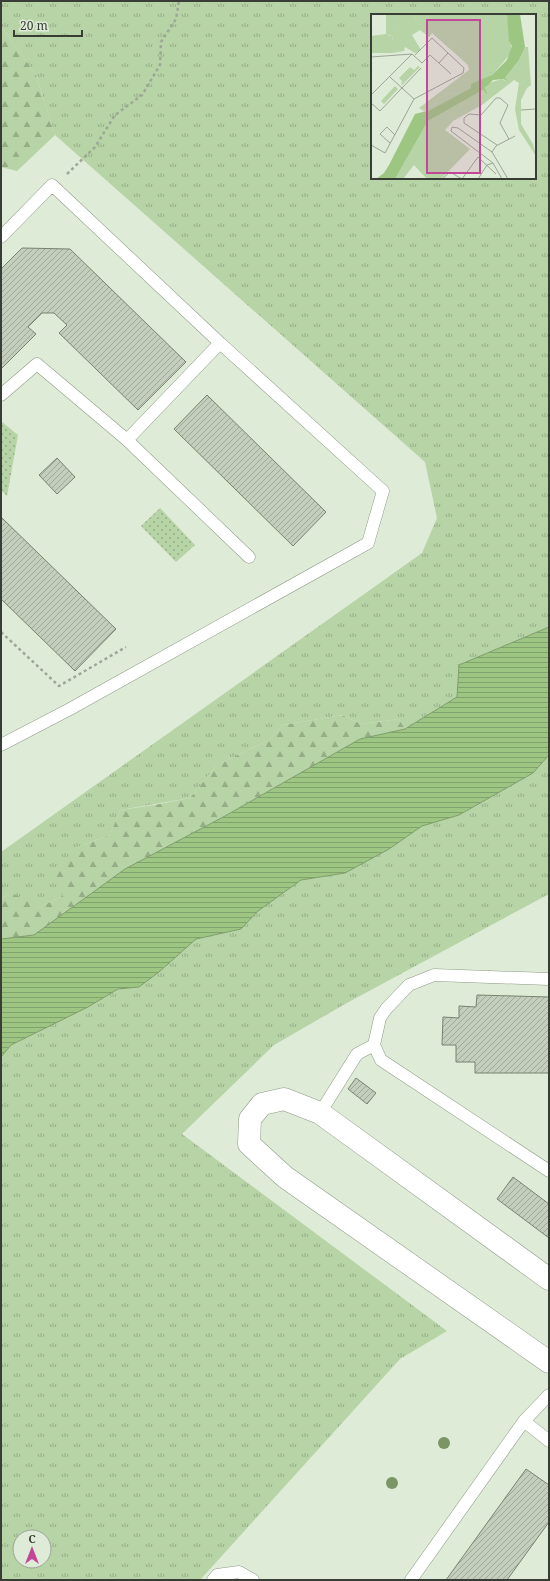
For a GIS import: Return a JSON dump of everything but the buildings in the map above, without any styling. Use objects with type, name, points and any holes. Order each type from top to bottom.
[{"type":"street","points":[[549,1279],[320,1113],[284,1099],[262,1104],[250,1119],[249,1144],[285,1176],[549,1362]]},
{"type":"lane","points":[[1,236],[52,185],[220,343],[384,491],[368,544],[70,709],[1,745]]},
{"type":"lane","points":[[127,440],[220,343]]},
{"type":"lane","points":[[1,395],[37,364],[127,440],[249,557]]},
{"type":"lane","points":[[549,979],[434,975],[409,985],[386,1009],[380,1018],[374,1045],[381,1060],[549,1171]]},
{"type":"lane","points":[[320,1113],[357,1054],[374,1045]]},
{"type":"lane","points":[[411,1580],[524,1421],[549,1395]]},
{"type":"lane","points":[[524,1421],[549,1441]]},
{"type":"lane","points":[[213,1580],[217,1575],[238,1572],[253,1580]]},
{"type":"path","points":[[52,185],[70,172],[95,147],[115,115],[142,95],[160,65],[160,42],[176,19],[179,1]]},
{"type":"path","points":[[1,632],[59,686],[126,647]]},
{"type":"green space","points":[[1,1],[549,1],[549,627],[459,665],[457,697],[405,729],[399,719],[361,724],[342,715],[283,725],[269,740],[217,765],[190,798],[120,810],[110,835],[75,848],[62,896],[38,908],[7,893],[1,901],[1,852],[422,553],[437,518],[425,462],[55,135],[36,75],[1,26]]},
{"type":"green space","points":[[1,26],[36,75],[55,135],[17,171],[1,167]]},
{"type":"green space","points":[[2,422],[18,435],[7,496],[1,490]]},
{"type":"green space","points":[[160,508],[195,545],[176,562],[141,526]]},
{"type":"green space","points":[[342,715],[361,724],[399,719],[405,729],[360,739],[225,816],[125,869],[34,935],[1,939],[1,901],[7,893],[31,899],[38,908],[62,896],[55,872],[75,848],[110,835],[120,810],[190,798],[217,765],[269,740],[283,725]]},
{"type":"green space","points":[[549,755],[549,894],[345,1004],[274,1045],[182,1134],[447,1331],[400,1359],[200,1580],[1,1580],[1,1057],[11,1045],[88,1007],[118,989],[139,987],[159,972],[196,939],[241,929],[258,911],[301,880],[345,873],[389,849],[422,826],[459,815],[533,773]]},
{"type":"shaded area","points":[[549,627],[549,755],[533,773],[459,815],[422,826],[389,849],[345,873],[301,880],[258,911],[241,929],[196,939],[159,972],[139,987],[118,989],[88,1007],[11,1045],[1,1057],[1,939],[34,935],[125,869],[225,816],[360,739],[405,729],[457,697],[459,665]]}]
